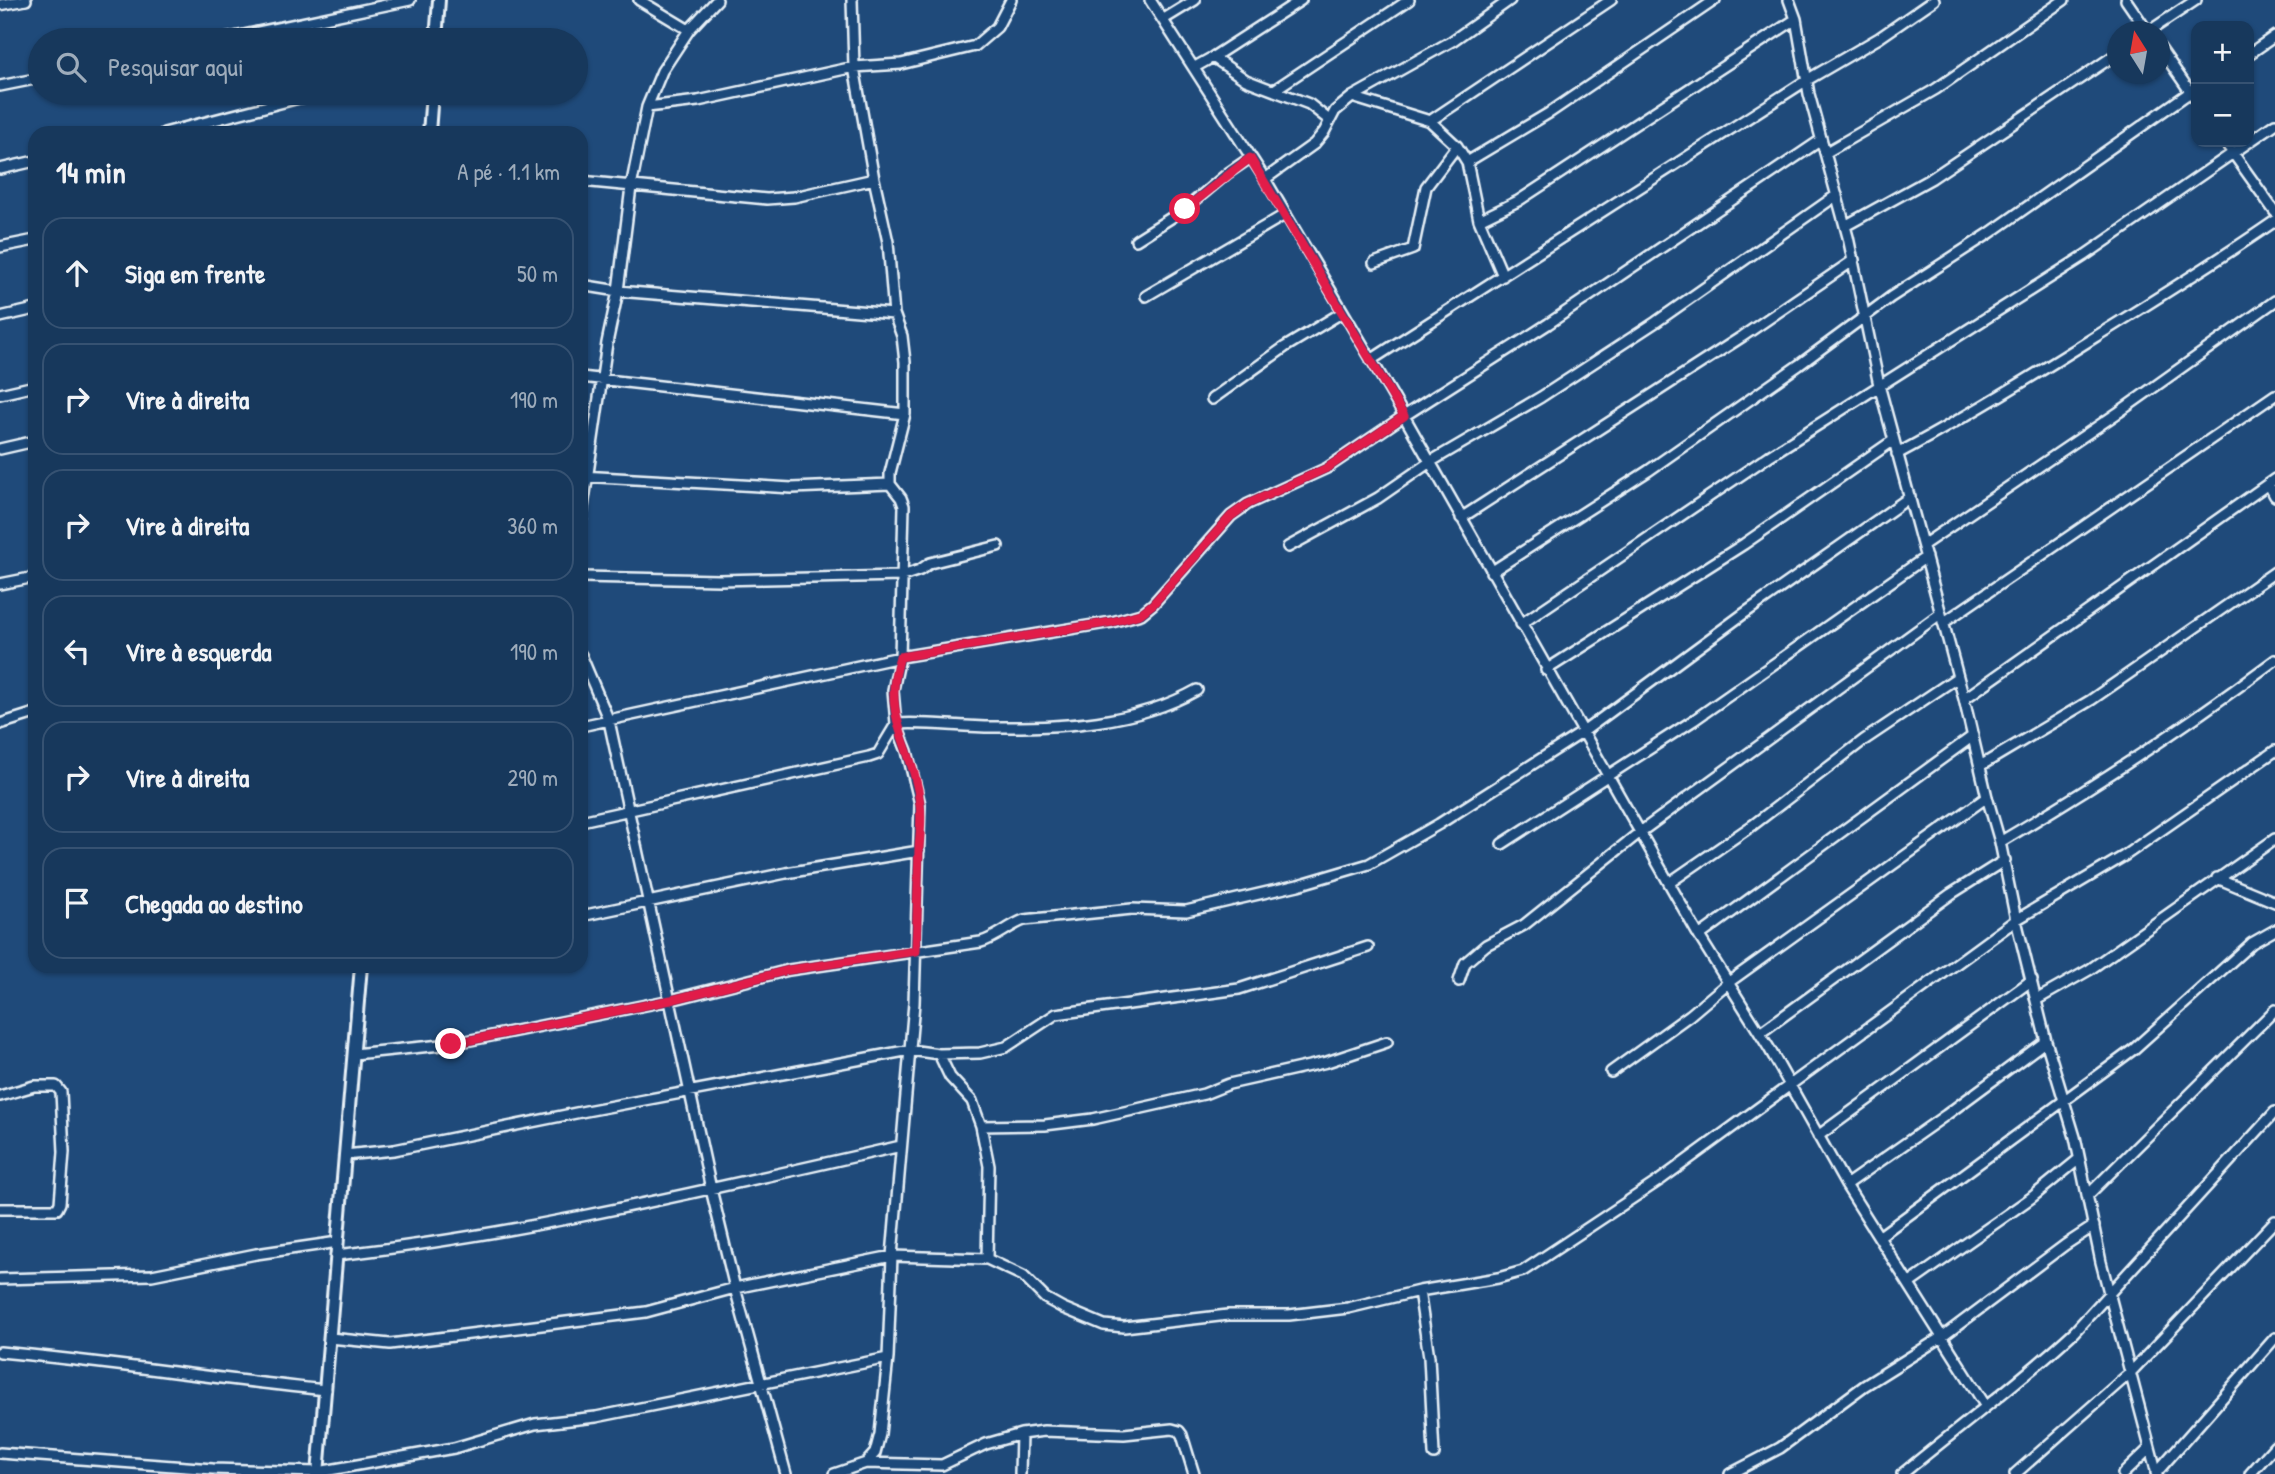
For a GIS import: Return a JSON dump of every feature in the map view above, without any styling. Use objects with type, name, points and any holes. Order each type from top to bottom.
[{"type":"street","points":[[0,5],[26,0]]},
{"type":"street","points":[[276,28],[410,0]]},
{"type":"street","points":[[437,28],[439,0]]},
{"type":"street","points":[[639,0],[689,30]]},
{"type":"street","points":[[588,455],[618,291],[631,187],[647,107],[662,71],[689,30],[717,0]]},
{"type":"street","points":[[852,0],[855,67],[888,242],[894,314],[902,336],[905,362],[905,414],[890,473],[890,484],[904,506],[900,657],[893,690],[896,723],[907,751],[920,804],[916,951],[892,1256],[888,1358],[880,1434],[875,1452],[866,1463]]},
{"type":"street","points":[[647,107],[698,101],[855,67],[901,64],[975,46],[997,27],[1011,0]]},
{"type":"street","points":[[1150,0],[1286,214],[1404,416],[1699,936],[1760,1033],[1846,1185],[1985,1405]]},
{"type":"street","points":[[1164,19],[1195,0]]},
{"type":"street","points":[[1195,67],[1301,0]]},
{"type":"street","points":[[1274,90],[1409,0]]},
{"type":"street","points":[[1265,179],[1314,144],[1335,111],[1352,97],[1452,41],[1510,0]]},
{"type":"street","points":[[1430,121],[1611,0]]},
{"type":"street","points":[[1467,162],[1549,113],[1715,0]]},
{"type":"street","points":[[1789,0],[1796,19],[1821,140],[1854,260],[1879,385],[1965,699],[2016,920],[2079,1159],[2156,1473]]},
{"type":"street","points":[[1371,360],[1807,80],[1879,38],[1934,0]]},
{"type":"street","points":[[1825,153],[1936,89],[2064,0]]},
{"type":"street","points":[[2126,0],[2141,21]]},
{"type":"street","points":[[2163,21],[2196,0]]},
{"type":"street","points":[[1479,220],[1518,201],[1796,19]]},
{"type":"street","points":[[2254,51],[2275,36]]},
{"type":"street","points":[[1213,57],[1246,80],[1309,104],[1329,120]]},
{"type":"street","points":[[1845,226],[1932,178],[2107,60]]},
{"type":"street","points":[[2170,61],[2191,89]]},
{"type":"street","points":[[0,86],[28,80]]},
{"type":"street","points":[[1491,572],[1648,471],[1866,316],[2191,95]]},
{"type":"street","points":[[1352,97],[1430,121],[1457,146],[1467,162],[1479,220],[1503,276]]},
{"type":"street","points":[[191,126],[272,105]]},
{"type":"street","points":[[430,126],[431,105]]},
{"type":"street","points":[[1521,624],[1769,456],[2084,256],[2275,124]]},
{"type":"street","points":[[588,725],[900,657],[1112,622],[1140,614],[1153,604],[1239,510],[1327,468],[1548,324],[1821,140]]},
{"type":"street","points":[[1374,263],[1413,249],[1426,187],[1457,146]]},
{"type":"street","points":[[2229,147],[2275,212]]},
{"type":"street","points":[[1136,240],[1185,209],[1250,158]]},
{"type":"street","points":[[0,169],[28,163]]},
{"type":"street","points":[[588,182],[766,199],[794,197],[874,179]]},
{"type":"street","points":[[1288,547],[1378,498],[1430,462],[1541,397],[1656,322],[1837,195]]},
{"type":"street","points":[[1146,296],[1286,214]]},
{"type":"street","points":[[1897,454],[1962,419],[2213,265],[2275,221]]},
{"type":"street","points":[[0,247],[28,241]]},
{"type":"street","points":[[1461,518],[1666,387],[1854,260]]},
{"type":"street","points":[[588,286],[618,291],[894,314]]},
{"type":"street","points":[[1923,545],[2022,479],[2275,301]]},
{"type":"street","points":[[0,317],[28,311]]},
{"type":"street","points":[[1212,399],[1285,346],[1343,312]]},
{"type":"street","points":[[588,378],[905,414]]},
{"type":"street","points":[[0,394],[28,388]]},
{"type":"street","points":[[1459,981],[1465,963],[1486,944],[1524,925],[1639,833],[1941,619],[2275,395]]},
{"type":"street","points":[[1546,670],[1744,544],[1894,440]]},
{"type":"street","points":[[0,449],[28,443]]},
{"type":"street","points":[[588,477],[792,488],[890,484]]},
{"type":"street","points":[[1965,699],[2272,482],[2275,496]]},
{"type":"street","points":[[354,1055],[451,1044],[671,1000],[789,970],[981,942],[994,939],[1009,925],[1024,920],[1132,909],[1186,911],[1298,885],[1369,864],[1439,824],[1583,732],[1742,615],[1910,497]]},
{"type":"street","points":[[588,577],[719,580],[902,576],[920,570],[930,563],[998,546]]},
{"type":"street","points":[[1502,844],[1694,720],[1926,557]]},
{"type":"street","points":[[1980,766],[2091,700],[2275,572]]},
{"type":"street","points":[[0,584],[28,578]]},
{"type":"street","points":[[2000,842],[2094,787],[2275,660]]},
{"type":"street","points":[[588,672],[609,721],[631,811],[648,902],[711,1189],[786,1474]]},
{"type":"street","points":[[1669,883],[1753,825],[1864,740],[1958,677]]},
{"type":"street","points":[[896,723],[926,722],[991,727],[1064,725],[1122,716],[1173,703],[1197,690]]},
{"type":"street","points":[[0,724],[28,715]]},
{"type":"street","points":[[588,820],[869,757],[878,754],[896,723]]},
{"type":"street","points":[[1699,936],[1973,736]]},
{"type":"street","points":[[330,1338],[390,1344],[646,1312],[736,1288],[892,1256],[987,1259],[1023,1276],[1045,1297],[1063,1308],[1104,1325],[1124,1327],[1228,1315],[1289,1315],[1348,1308],[1522,1271],[1660,1180],[2016,920],[2124,856],[2275,751]]},
{"type":"street","points":[[1611,1072],[1690,1015],[1729,982],[1987,797]]},
{"type":"street","points":[[2036,1000],[2089,970],[2275,839]]},
{"type":"street","points":[[588,915],[786,873],[919,850]]},
{"type":"street","points":[[1760,1033],[1951,894],[2004,860]]},
{"type":"street","points":[[2217,878],[2275,902]]},
{"type":"street","points":[[1880,1236],[2134,1049],[2252,943],[2275,930]]},
{"type":"street","points":[[345,1155],[394,1150],[910,1050],[939,1054],[980,1053],[1006,1047],[1056,1014],[1240,989],[1368,947]]},
{"type":"street","points":[[318,1473],[360,973]]},
{"type":"street","points":[[1818,1136],[2032,980]]},
{"type":"street","points":[[2087,1196],[2275,1010]]},
{"type":"street","points":[[1846,1185],[1956,1109],[2046,1041]]},
{"type":"street","points":[[981,1126],[1045,1125],[1093,1119],[1327,1062],[1387,1042]]},
{"type":"street","points":[[939,1054],[950,1077],[972,1101],[981,1126],[989,1166],[987,1259]]},
{"type":"street","points":[[0,1096],[34,1086],[56,1086],[61,1092],[64,1152],[61,1203],[57,1209],[0,1209]]},
{"type":"street","points":[[1902,1474],[1985,1405],[2038,1366],[2074,1332],[2275,1112]]},
{"type":"street","points":[[337,1255],[495,1233],[711,1189],[901,1146]]},
{"type":"street","points":[[1910,1283],[2031,1198],[2079,1159]]},
{"type":"street","points":[[2015,1474],[2130,1373],[2275,1221]]},
{"type":"street","points":[[1730,1474],[1780,1448],[1864,1386],[1942,1337],[2064,1245],[2094,1226]]},
{"type":"street","points":[[0,1279],[152,1275],[256,1254],[338,1242]]},
{"type":"street","points":[[1419,1292],[1429,1357],[1434,1454]]},
{"type":"street","points":[[2156,1473],[2275,1338]]},
{"type":"street","points":[[0,1352],[106,1362],[215,1379],[326,1390]]},
{"type":"street","points":[[0,1453],[213,1469],[318,1473],[454,1448],[536,1424],[596,1418],[888,1358]]},
{"type":"street","points":[[834,1474],[866,1463],[942,1465],[986,1444],[1020,1434],[1044,1431],[1124,1434],[1171,1429],[1179,1431],[1182,1436],[1194,1474]]},
{"type":"street","points":[[1020,1434],[1020,1474]]},
{"type":"street","points":[[2250,1474],[2275,1446]]},
{"type":"street","points":[[2123,1474],[2150,1448]]},
{"type":"route","points":[[451,1044],[671,1000],[789,970],[916,951],[920,804],[907,751],[896,723],[893,690],[900,657],[1112,622],[1140,614],[1153,604],[1231,516],[1248,504],[1327,468],[1404,416],[1265,179],[1250,158],[1185,209]]}]
